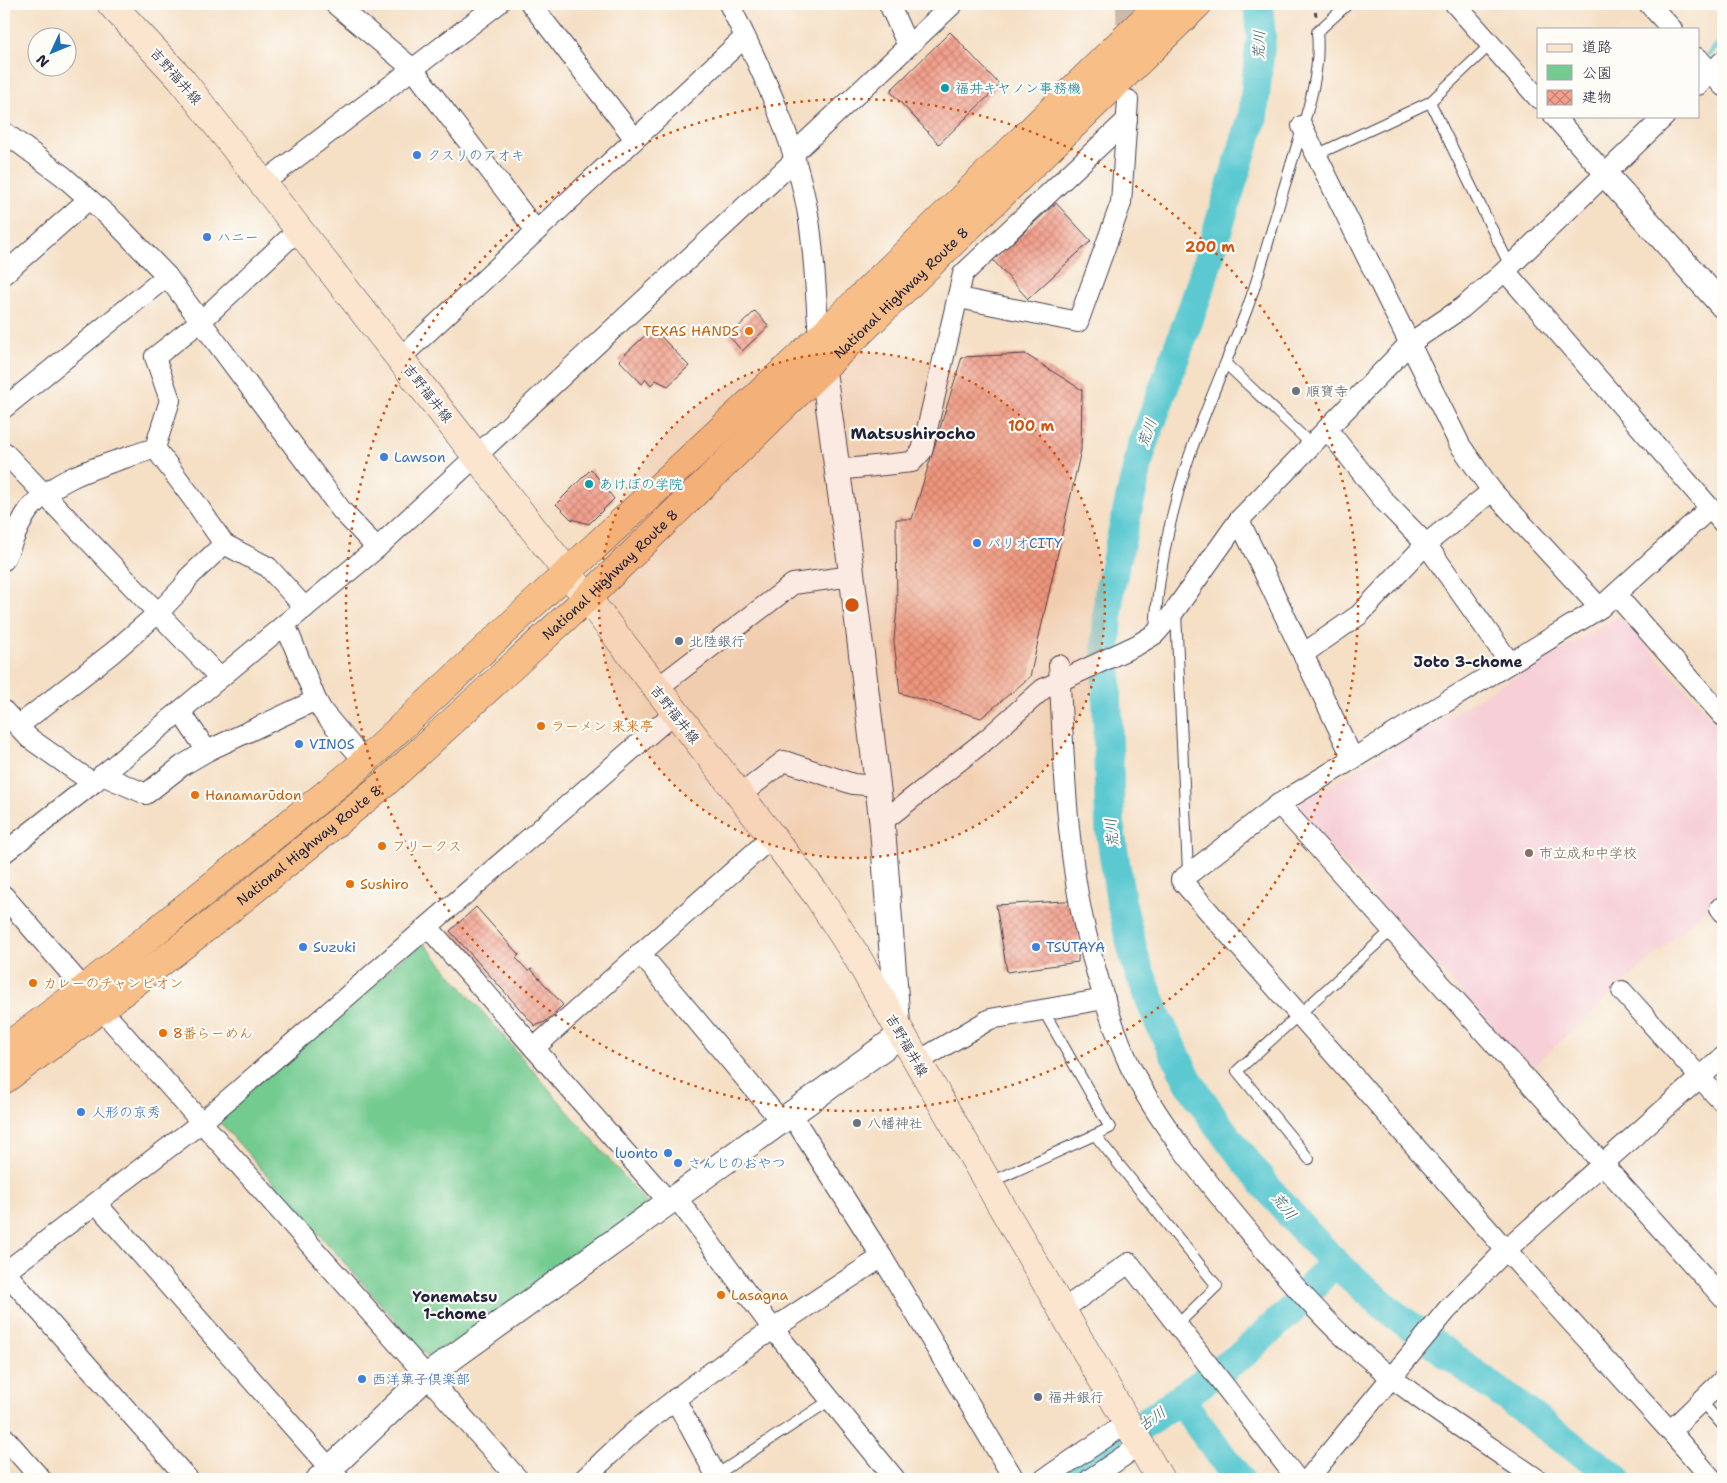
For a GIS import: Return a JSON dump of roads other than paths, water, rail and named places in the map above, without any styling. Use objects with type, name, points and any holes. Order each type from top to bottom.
[{"type":"highway","name":"National Highway Route 8","points":[[4,1080],[92,999],[364,761],[819,338],[1160,4]]},
{"type":"highway","name":"National Highway Route 8","points":[[4,1049],[92,999],[224,914],[383,785],[587,598],[823,371],[1198,4]]},
{"type":"main road","name":"吉野福井線","points":[[111,4],[181,78],[817,895],[857,957],[1160,1479]]},
{"type":"street","points":[[334,4],[413,69],[536,231]]},
{"type":"street","points":[[263,183],[498,4]]},
{"type":"street","points":[[531,4],[635,139]]},
{"type":"street","points":[[96,1203],[329,1476],[427,1376],[786,1118],[900,1032],[878,786],[852,576],[823,371],[809,221],[785,127],[729,4]]},
{"type":"street","points":[[889,4],[908,46]]},
{"type":"street","points":[[4,852],[97,779],[377,548],[794,157],[953,4]]},
{"type":"street","points":[[1455,4],[1537,97]]},
{"type":"street","points":[[1649,4],[1671,28]]},
{"type":"street","points":[[400,358],[745,37]]},
{"type":"street","points":[[959,298],[1078,322],[1121,203],[1128,100]]},
{"type":"street","points":[[1556,118],[1723,306]]},
{"type":"street","points":[[882,822],[987,739],[1062,675],[1138,645],[1155,634],[1175,610],[1239,520],[1410,344],[1462,308],[1507,268],[1663,118]]},
{"type":"street","points":[[837,470],[912,462],[922,451],[959,298],[963,274],[1127,120]]},
{"type":"street","points":[[1302,126],[1460,445],[1492,491],[1600,608]]},
{"type":"street","points":[[4,133],[63,176],[115,222],[167,276],[342,511],[377,548]]},
{"type":"street","points":[[4,274],[89,199]]},
{"type":"street","points":[[155,448],[170,400],[155,357],[201,321],[299,229]]},
{"type":"street","points":[[1507,268],[1723,523]]},
{"type":"street","points":[[4,408],[167,276]]},
{"type":"street","points":[[1327,429],[1385,502],[1426,544],[1510,663]]},
{"type":"street","points":[[4,560],[28,511],[45,495],[66,480],[155,448]]},
{"type":"street","points":[[155,448],[224,544],[268,567],[304,608]]},
{"type":"street","points":[[4,452],[220,678]]},
{"type":"street","points":[[1303,654],[1359,615],[1426,544],[1492,491]]},
{"type":"street","points":[[1710,508],[1616,596],[1600,608],[1279,804],[1188,872],[1181,880],[1506,1250],[1712,1479]]},
{"type":"street","points":[[1239,520],[1353,759]]},
{"type":"street","points":[[18,726],[112,654],[158,613],[183,588],[188,578],[224,544]]},
{"type":"street","points":[[656,689],[793,584],[852,576]]},
{"type":"street","points":[[1616,596],[1723,716]]},
{"type":"street","points":[[285,624],[322,712],[364,761]]},
{"type":"street","points":[[1062,675],[1074,863],[1086,931],[1105,999],[1130,1066],[1143,1089],[1208,1182],[1286,1278],[1346,1340],[1391,1377],[1537,1479]]},
{"type":"street","points":[[4,711],[29,738],[97,779],[146,794],[183,765],[207,751],[316,700]]},
{"type":"street","points":[[180,711],[207,751]]},
{"type":"street","points":[[188,1479],[5,1273],[202,1122],[674,713]]},
{"type":"street","points":[[739,796],[784,761],[853,784],[878,786]]},
{"type":"street","points":[[1279,804],[1723,1298]]},
{"type":"street","points":[[534,1048],[772,837]]},
{"type":"street","points":[[4,896],[92,999],[518,1479]]},
{"type":"street","points":[[428,927],[534,1048],[673,1199],[829,1401],[895,1479]]},
{"type":"street","points":[[640,953],[786,1118],[882,1257],[1014,1479]]},
{"type":"street","points":[[1622,991],[1723,1103]]},
{"type":"street","points":[[917,1062],[990,1019],[1042,1008],[1105,999]]},
{"type":"street","points":[[1308,1479],[1447,1310],[1506,1250],[1723,1057]]},
{"type":"street","points":[[584,1479],[638,1429],[675,1399],[772,1329],[882,1257]]},
{"type":"street","points":[[1062,1310],[1129,1263],[1297,1479]]},
{"type":"street","points":[[1670,1431],[1723,1380]]},
{"type":"street","points":[[675,1399],[717,1477]]},
{"type":"street","points":[[1044,1479],[1134,1434]]},
{"type":"street","points":[[1090,1479],[1134,1434]]},
{"type":"street","points":[[4,1437],[41,1479]]},
{"type":"lane","points":[[1155,634],[1157,599],[1168,530],[1188,460],[1248,307],[1302,126],[1320,53],[1317,32],[1348,4]]},
{"type":"lane","points":[[1316,155],[1430,102],[1490,44]]},
{"type":"lane","points":[[1430,102],[1507,268]]},
{"type":"lane","points":[[1226,364],[1312,445]]},
{"type":"lane","points":[[1175,610],[1188,872]]},
{"type":"lane","points":[[1309,1159],[1237,1071],[1393,929]]},
{"type":"lane","points":[[988,1184],[1110,1128],[1042,1008]]},
{"type":"lane","points":[[1096,1135],[1217,1286],[1178,1324]]},
{"type":"lane","points":[[717,1477],[829,1401]]},
{"type":"lane","points":[[1701,1401],[1723,1426]]},
{"type":"waterway","name":"荒川","points":[[1258,4],[1261,37],[1253,116],[1195,302],[1142,447],[1109,592],[1106,649],[1110,828],[1121,902],[1136,963],[1159,1022],[1189,1082],[1218,1125],[1264,1184],[1334,1262],[1394,1314],[1617,1479]]},
{"type":"waterway","points":[[1709,54],[1723,39]]},
{"type":"waterway","points":[[1179,1399],[1243,1354],[1288,1313],[1334,1262]]},
{"type":"waterway","name":"古川","points":[[1069,1479],[1179,1399],[1239,1479]]},
{"type":"tunnel","points":[[1126,4],[1127,45]]},
{"type":"place","name":"福井キヤノン事務機","points":[[945,88]]},
{"type":"place","name":"クスリのアオキ","points":[[417,155]]},
{"type":"place","name":"ハニー","points":[[207,237]]},
{"type":"place","name":"TEXAS HANDS","points":[[749,331]]},
{"type":"place","name":"順寶寺","points":[[1296,391]]},
{"type":"place","name":"Lawson","points":[[384,457]]},
{"type":"place","name":"あけぼの学院","points":[[589,484]]},
{"type":"place","name":"パリオCITY","points":[[977,543]]},
{"type":"place","name":"北陸銀行","points":[[679,641]]},
{"type":"place","name":"ラーメン 来来亭","points":[[541,726]]},
{"type":"place","name":"VINOS","points":[[299,744]]},
{"type":"place","name":"Hanamarūdon","points":[[195,795]]},
{"type":"place","name":"フリークス","points":[[382,846]]},
{"type":"place","name":"市立成和中学校","points":[[1529,853]]},
{"type":"place","name":"Sushiro","points":[[350,884]]},
{"type":"place","name":"Suzuki","points":[[303,947]]},
{"type":"place","name":"TSUTAYA","points":[[1036,947]]},
{"type":"place","name":"カレーのチャンピオン","points":[[33,983]]},
{"type":"place","name":"8番らーめん","points":[[163,1033]]},
{"type":"place","name":"人形の京秀","points":[[81,1112]]},
{"type":"place","name":"八幡神社","points":[[857,1123]]},
{"type":"place","name":"luonto","points":[[668,1153]]},
{"type":"place","name":"さんじのおやつ","points":[[678,1163]]},
{"type":"place","name":"Lasagna","points":[[721,1295]]},
{"type":"place","name":"西洋菓子倶楽部","points":[[362,1379]]},
{"type":"place","name":"福井銀行","points":[[1038,1397]]},
{"type":"district","name":"Matsushirocho","points":[[913,433]]},
{"type":"district","name":"Joto 3-chome","points":[[1468,662]]},
{"type":"district","name":"Yonematsu 1-chome","points":[[455,1306]]}]
